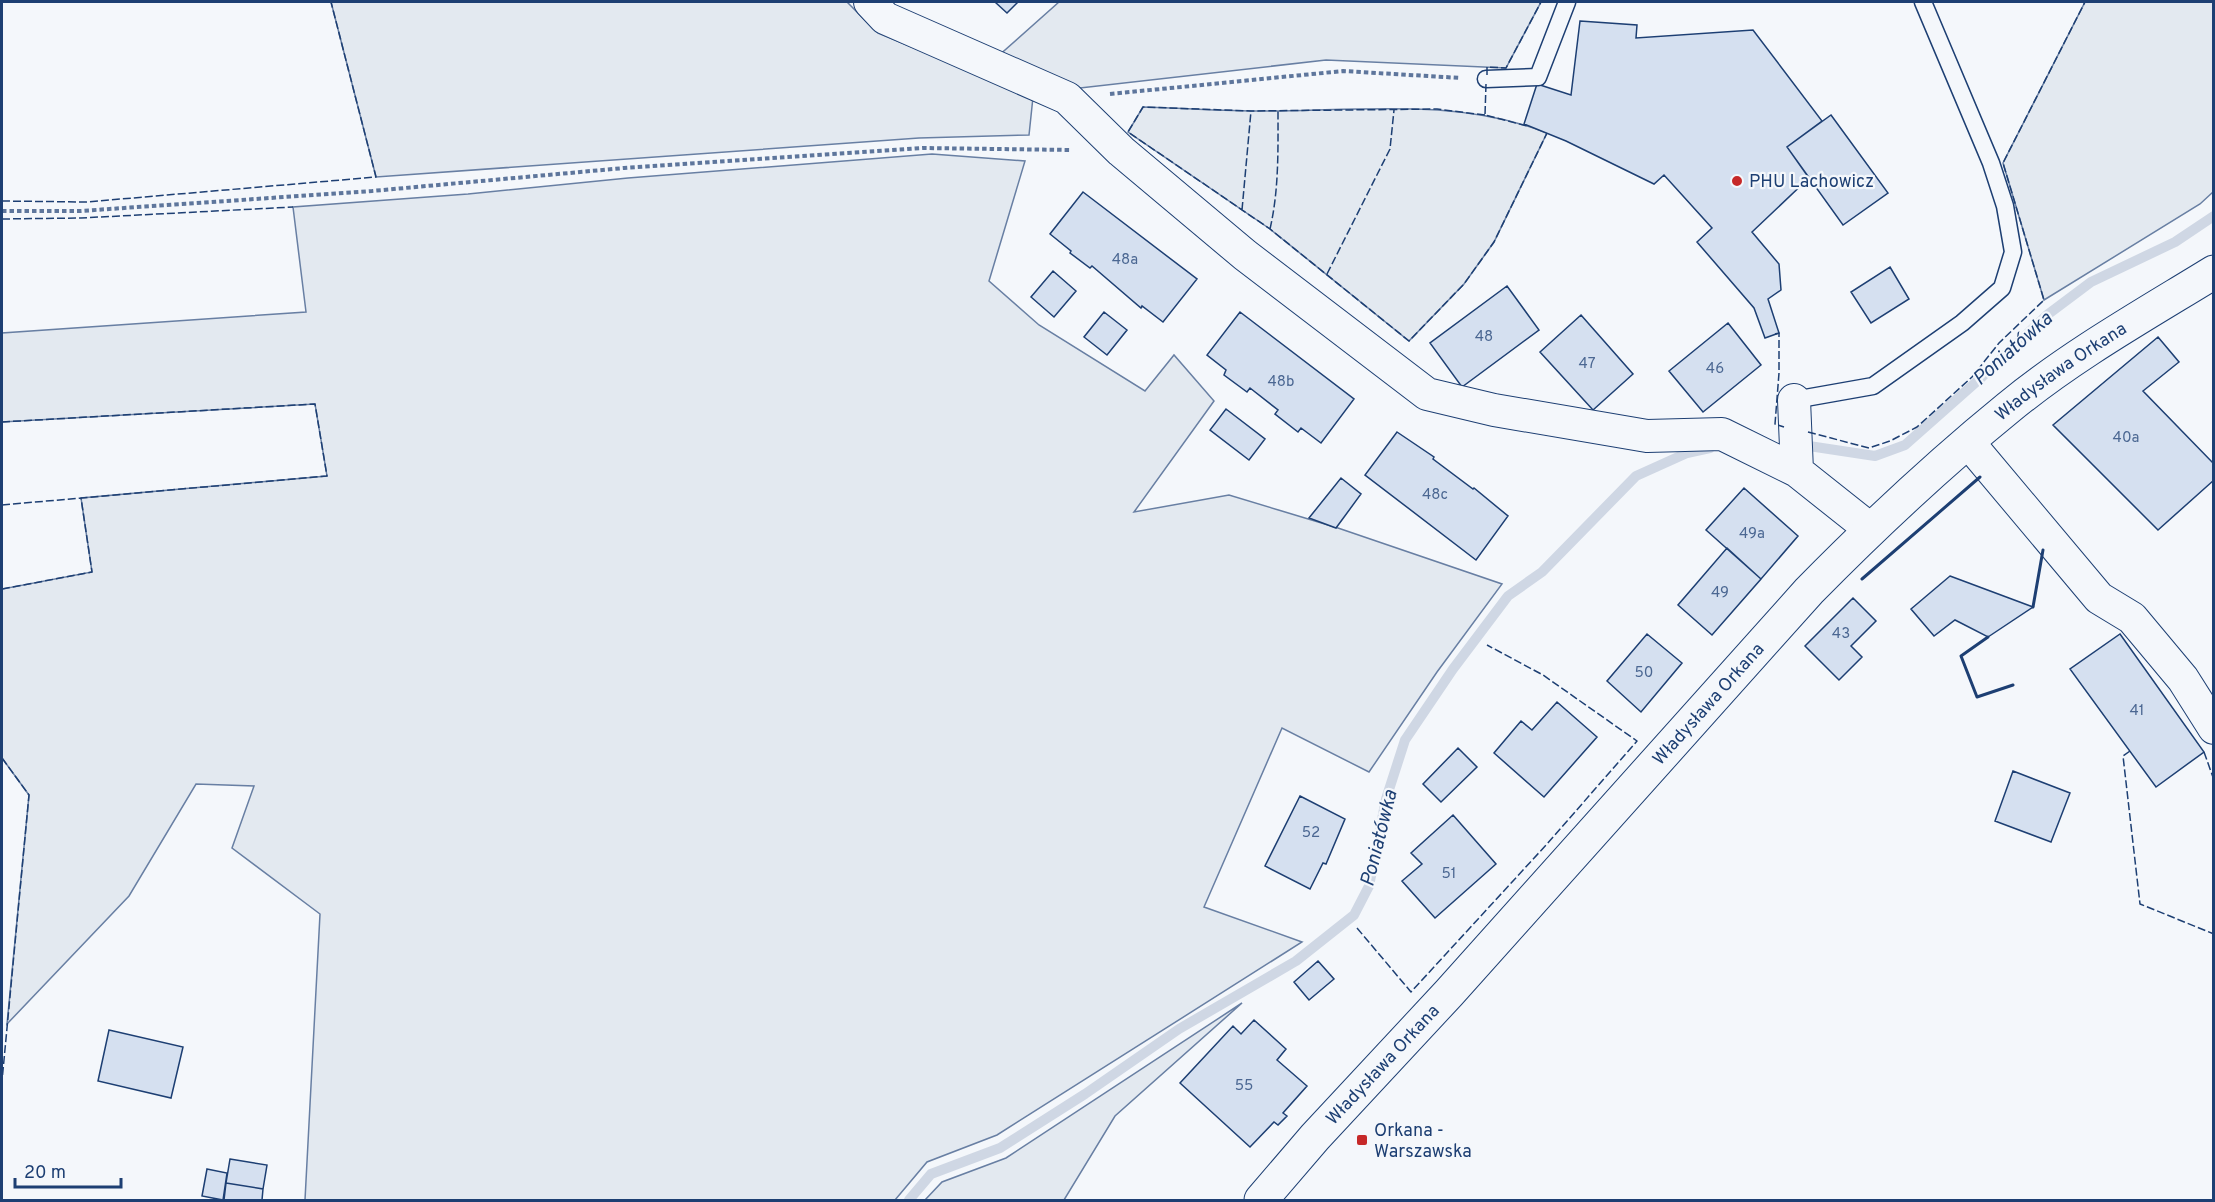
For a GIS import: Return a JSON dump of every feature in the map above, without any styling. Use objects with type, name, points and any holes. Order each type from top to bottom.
[{"type":"street","points":[[870,2],[885,18],[1067,98],[1120,151],[1245,255],[1427,394],[1494,410],[1647,436],[1722,434],[1797,471],[1870,529]]},
{"type":"street","name":"Władysława Orkana","points":[[1261,1200],[1315,1137],[1449,993],[1801,600],[1870,529],[2008,407],[2082,354],[2214,272]]},
{"type":"street","points":[[1794,400],[1797,471]]},
{"type":"street","points":[[1968,442],[2098,598],[2132,618],[2183,679],[2214,728]]},
{"type":"lane","points":[[1486,79],[1538,77],[1567,2]]},
{"type":"lane","points":[[1794,400],[1872,386],[1962,323],[2002,288],[2013,252],[2005,206],[1991,163],[1923,2]]},
{"type":"path","points":[[1067,98],[1343,71],[1486,79]]},
{"type":"path","points":[[2,211],[80,211],[372,191],[624,168],[923,148],[1120,151]]},
{"type":"shaded area","points":[[331,2],[847,2],[878,33],[1033,97],[1029,135],[919,138],[376,177]]},
{"type":"shaded area","points":[[1059,2],[1541,2],[1506,68],[1326,60],[1080,88],[996,58]]},
{"type":"shaded area","points":[[2085,2],[2213,2],[2213,192],[2200,204],[2044,300],[2003,163]]},
{"type":"shaded area","points":[[1143,107],[1259,111],[1413,109],[1447,111],[1514,122],[1547,133],[1494,242],[1464,284],[1409,341],[1270,229],[1128,132]]},
{"type":"shaded area","points":[[932,154],[1025,161],[989,281],[1039,325],[1145,391],[1174,355],[1214,401],[1134,512],[1229,495],[1338,528],[1502,584],[1437,672],[1369,772],[1282,728],[1204,907],[1302,942],[997,1135],[927,1162],[895,1200],[305,1200],[320,914],[232,848],[254,786],[196,784],[129,896],[7,1024],[29,795],[2,758],[2,589],[92,572],[81,498],[327,476],[315,404],[2,422],[2,333],[306,312],[293,207]]},
{"type":"shaded area","points":[[1242,1003],[1115,1116],[1064,1200],[925,1200],[942,1182],[1006,1158]]},
{"type":"building","points":[[995,2],[1018,2],[1007,13]]},
{"type":"building","name":"PHU Lachowicz","points":[[1580,21],[1637,25],[1636,38],[1753,30],[1822,121],[1787,147],[1809,178],[1752,232],[1779,264],[1781,290],[1768,299],[1779,333],[1765,338],[1754,308],[1697,242],[1712,228],[1664,175],[1654,184],[1566,141],[1524,124],[1537,84],[1571,95]]},
{"type":"building","points":[[1831,115],[1888,193],[1843,225],[1787,147]]},
{"type":"building","points":[[1083,192],[1197,279],[1163,322],[1142,306],[1141,308],[1092,266],[1090,268],[1070,253],[1071,251],[1050,234]]},
{"type":"building","points":[[1890,267],[1909,299],[1871,323],[1851,292]]},
{"type":"building","points":[[1053,271],[1076,291],[1054,317],[1031,297]]},
{"type":"building","points":[[1507,286],[1539,330],[1462,387],[1430,343]]},
{"type":"building","points":[[1104,312],[1127,330],[1107,355],[1084,337]]},
{"type":"building","points":[[1240,312],[1354,399],[1321,443],[1301,428],[1298,432],[1275,414],[1278,410],[1250,388],[1247,392],[1224,375],[1226,370],[1207,355]]},
{"type":"building","points":[[1581,315],[1633,374],[1593,410],[1540,352]]},
{"type":"building","points":[[1728,323],[1761,365],[1703,412],[1669,371]]},
{"type":"building","points":[[2158,337],[2179,362],[2143,391],[2214,464],[2214,480],[2158,530],[2053,425]]},
{"type":"building","points":[[1226,409],[1265,439],[1249,460],[1210,430]]},
{"type":"building","points":[[1397,432],[1434,457],[1433,459],[1508,516],[1476,560],[1365,475]]},
{"type":"building","points":[[1341,478],[1361,494],[1336,528],[1309,518]]},
{"type":"building","points":[[1744,488],[1798,536],[1761,579],[1706,530]]},
{"type":"building","points":[[1727,548],[1761,579],[1712,635],[1678,605]]},
{"type":"building","points":[[1950,576],[2033,607],[1988,637],[1955,620],[1934,636],[1911,609]]},
{"type":"building","points":[[1853,598],[1876,621],[1851,646],[1862,657],[1839,680],[1805,646]]},
{"type":"building","points":[[1647,634],[1682,663],[1641,712],[1607,681]]},
{"type":"building","points":[[2120,634],[2204,752],[2156,787],[2070,669]]},
{"type":"building","points":[[1557,702],[1597,737],[1544,797],[1494,753],[1521,721],[1532,730]]},
{"type":"building","points":[[1458,748],[1477,767],[1441,802],[1423,784]]},
{"type":"building","points":[[2013,771],[2070,793],[2051,842],[1995,821]]},
{"type":"building","points":[[1300,796],[1345,819],[1326,864],[1323,863],[1310,889],[1265,866]]},
{"type":"building","points":[[1453,815],[1496,864],[1435,918],[1402,881],[1422,864],[1411,853]]},
{"type":"building","points":[[1318,961],[1334,979],[1309,1000],[1294,982]]},
{"type":"building","points":[[1254,1020],[1286,1049],[1277,1060],[1307,1086],[1283,1113],[1287,1116],[1278,1125],[1274,1122],[1250,1147],[1180,1083],[1233,1026],[1241,1034]]},
{"type":"building","points":[[109,1030],[183,1047],[171,1098],[98,1081]]},
{"type":"building","points":[[230,1159],[267,1165],[263,1189],[226,1183]]},
{"type":"building","points":[[207,1169],[227,1173],[223,1200],[202,1196]]},
{"type":"building","points":[[226,1183],[263,1189],[262,1200],[224,1200]]},
{"type":"waterway","name":"Poniatówka","points":[[1809,446],[1875,456],[1905,445],[2047,315],[2091,282],[2175,242],[2214,216]]},
{"type":"waterway","name":"Poniatówka","points":[[909,1200],[931,1174],[1000,1148],[1085,1094],[1179,1029],[1296,961],[1354,915],[1369,886],[1386,799],[1405,740],[1453,669],[1508,596],[1542,572],[1636,476],[1687,453],[1710,448]]},
{"type":"fence","points":[[2,201],[86,202],[376,177],[331,2]]},
{"type":"fence","points":[[1487,75],[1487,67],[1506,68],[1541,2]]},
{"type":"fence","points":[[1808,432],[1869,448],[1890,441],[1917,427],[1972,377],[1999,343],[2044,300],[2003,163],[2085,2]]},
{"type":"fence","points":[[1486,84],[1485,115],[1527,126]]},
{"type":"fence","points":[[1485,115],[1437,109],[1251,111],[1143,107],[1128,132],[1270,229],[1409,341],[1464,284],[1494,242],[1547,133]]},
{"type":"fence","points":[[1327,274],[1390,149],[1394,110]]},
{"type":"fence","points":[[1242,210],[1251,111]]},
{"type":"fence","points":[[1270,229],[1276,185],[1278,111]]},
{"type":"fence","points":[[2,219],[81,218],[293,207]]},
{"type":"fence","points":[[1775,334],[1779,333],[1775,424],[1784,427]]},
{"type":"fence","points":[[2,422],[315,404],[327,476],[81,498],[92,572],[2,589]]},
{"type":"fence","points":[[2,505],[81,498]]},
{"type":"fence","points":[[1357,928],[1411,992],[1547,844],[1637,741],[1543,675],[1487,645]]},
{"type":"fence","points":[[2130,751],[2123,756],[2140,904],[2214,934]]},
{"type":"fence","points":[[2204,752],[2214,780]]},
{"type":"fence","points":[[2,758],[29,795],[2,1081]]},
{"type":"wall","points":[[1862,579],[1980,477]]},
{"type":"wall","points":[[2033,607],[2043,550]]},
{"type":"wall","points":[[1988,637],[1961,656],[1977,697],[2013,685]]},
{"type":"place","name":"PHU Lachowicz","points":[[1737,181]]},
{"type":"place","name":"Orkana - Warszawska","points":[[1362,1140]]}]
